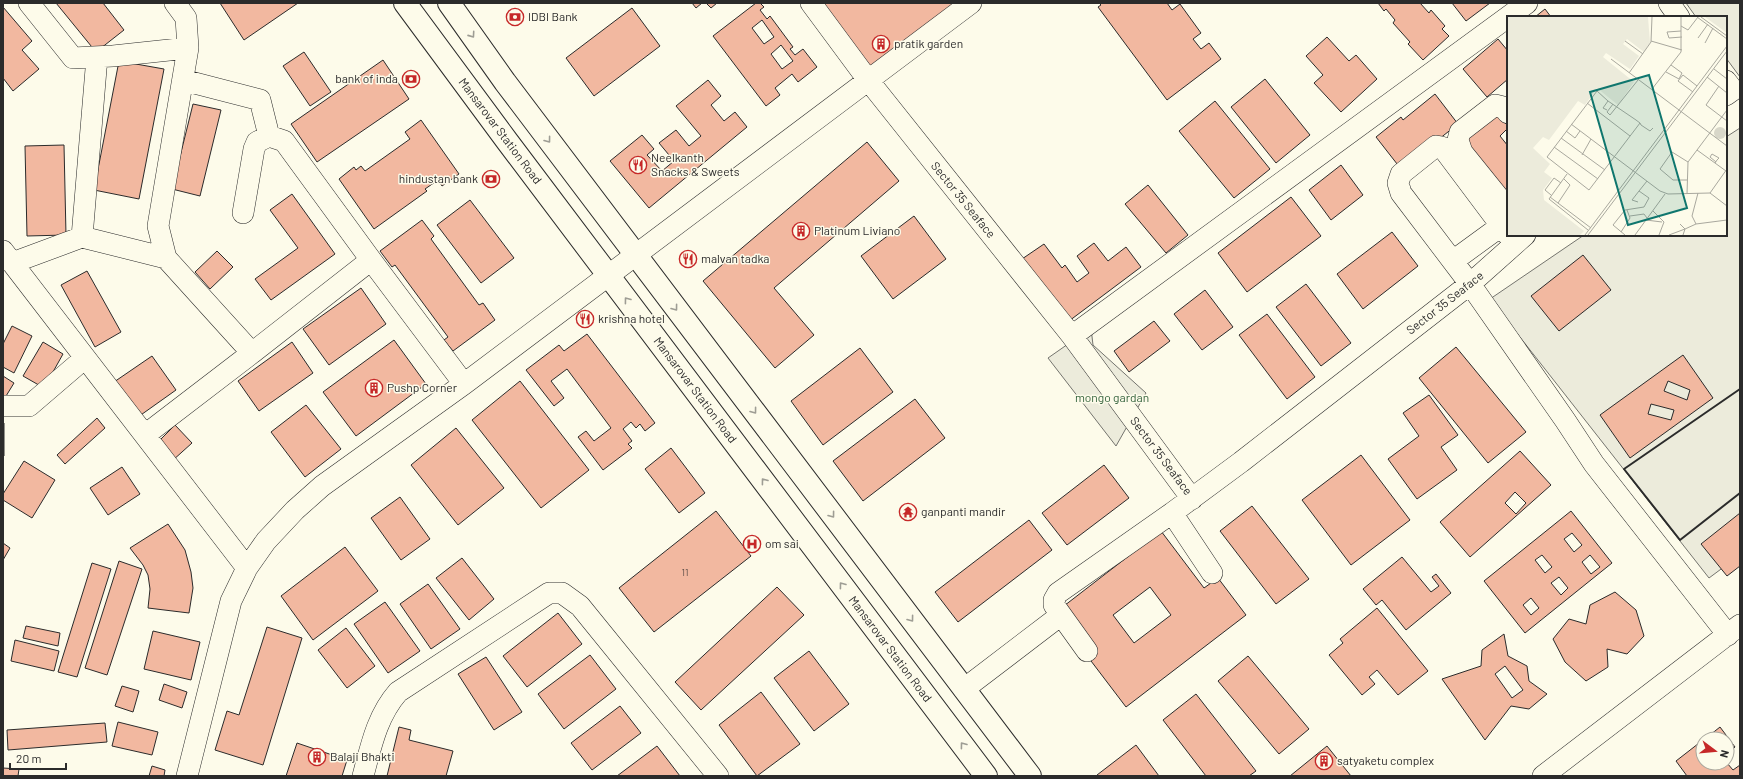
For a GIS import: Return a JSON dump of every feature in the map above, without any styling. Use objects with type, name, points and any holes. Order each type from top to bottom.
[{"type":"main road","name":"Mansarovar Station Road","points":[[405,3],[986,776]]},
{"type":"main road","points":[[449,3],[505,82],[1030,776]]},
{"type":"main road","points":[[916,683],[944,663]]},
{"type":"street","points":[[29,3],[73,58],[188,48]]},
{"type":"street","points":[[175,3],[186,18],[188,48],[158,226],[166,258],[252,353]]},
{"type":"street","name":"Sector 35 Seaface","points":[[811,3],[868,80],[1072,336],[1192,499],[1470,284],[1507,236]]},
{"type":"street","points":[[187,776],[232,601],[247,568],[266,540],[295,510],[322,486],[464,384],[971,3]]},
{"type":"street","points":[[1509,16],[1527,3]]},
{"type":"street","points":[[1669,3],[1678,16]]},
{"type":"street","points":[[1072,336],[1507,18]]},
{"type":"street","points":[[82,237],[97,57]]},
{"type":"street","points":[[182,80],[260,100],[269,136]]},
{"type":"street","points":[[1727,82],[1733,90],[1727,94]]},
{"type":"street","points":[[1507,112],[1503,106],[1495,105],[1460,132],[1458,140],[1462,152],[1507,225]]},
{"type":"street","points":[[243,213],[254,149],[257,142],[269,136],[284,141],[464,384]]},
{"type":"street","points":[[1507,226],[1442,147],[1436,146],[1401,174],[1398,183],[1400,193],[1470,284],[1594,464],[1734,630],[1553,773]]},
{"type":"street","points":[[1453,261],[1507,233]]},
{"type":"street","points":[[166,258],[82,237],[8,257],[247,568]]},
{"type":"street","points":[[145,436],[371,260]]},
{"type":"street","points":[[3,406],[29,406],[85,358]]},
{"type":"street","points":[[1086,651],[1054,605],[1054,600],[1058,593],[1192,499]]},
{"type":"street","points":[[1172,513],[1212,573]]},
{"type":"street","points":[[363,776],[379,722],[388,704],[398,692],[549,593],[562,593],[580,606],[718,776]]},
{"type":"street","points":[[964,689],[1061,615]]},
{"type":"green space","points":[[1686,3],[1740,3],[1740,77],[1727,59],[1727,16],[1695,16]]},
{"type":"green space","points":[[1740,128],[1740,555],[1709,578],[1490,299],[1583,236],[1727,236],[1727,136]]},
{"type":"green space","name":"mongo gardan","points":[[1091,328],[1093,345],[1146,393],[1116,446],[1048,358]]},
{"type":"building","points":[[56,3],[103,3],[124,30],[96,52]]},
{"type":"building","points":[[220,3],[298,3],[244,40]]},
{"type":"building","points":[[692,3],[702,3],[696,8]]},
{"type":"building","points":[[706,3],[717,3],[711,8]]},
{"type":"building","points":[[756,3],[760,3],[764,7],[760,10],[767,19],[770,16],[793,47],[790,49],[795,55],[803,49],[817,67],[798,82],[792,74],[775,88],[780,95],[766,106],[713,36]],"holes":[[[762,20],[774,37],[764,44],[752,28]],[[781,45],[793,61],[782,69],[771,54]]]},
{"type":"building","name":"pratik garden","points":[[814,3],[971,3],[877,73]]},
{"type":"building","points":[[1099,3],[1167,3],[1172,10],[1180,4],[1201,33],[1193,39],[1201,49],[1209,43],[1221,59],[1167,100],[1098,7],[1101,5]]},
{"type":"building","points":[[1378,3],[1420,3],[1429,13],[1431,10],[1445,26],[1442,29],[1449,36],[1423,60],[1408,44],[1410,42],[1393,23],[1395,20],[1386,9],[1384,11]]},
{"type":"building","points":[[1452,3],[1490,3],[1466,21]]},
{"type":"building","points":[[3,7],[32,41],[22,50],[39,69],[13,91],[3,78]]},
{"type":"building","points":[[632,8],[660,46],[594,96],[566,58]]},
{"type":"building","points":[[1545,9],[1550,16],[1536,16]]},
{"type":"building","points":[[1327,37],[1349,61],[1356,55],[1377,79],[1341,112],[1314,83],[1323,75],[1306,56]]},
{"type":"building","points":[[1498,39],[1507,50],[1507,80],[1487,97],[1463,69]]},
{"type":"building","points":[[304,52],[331,92],[310,106],[283,66]]},
{"type":"building","points":[[383,60],[409,99],[317,162],[291,124]]},
{"type":"building","points":[[119,61],[164,69],[139,199],[94,190]]},
{"type":"building","points":[[1265,79],[1310,135],[1276,163],[1231,107]]},
{"type":"building","points":[[708,80],[721,96],[711,105],[724,121],[735,112],[747,127],[649,208],[610,161],[642,135],[654,149],[647,155],[662,171],[674,161],[659,143],[676,130],[689,146],[701,136],[676,106]]},
{"type":"building","points":[[1435,94],[1458,124],[1401,169],[1376,137],[1401,117],[1403,120]]},
{"type":"building","points":[[1215,101],[1270,169],[1234,198],[1179,131]]},
{"type":"building","points":[[193,104],[221,110],[200,196],[172,189]]},
{"type":"building","points":[[1497,113],[1507,125],[1507,129],[1500,136],[1507,145],[1507,196],[1462,144]]},
{"type":"building","points":[[421,120],[459,174],[442,186],[438,180],[425,189],[427,191],[374,229],[339,179],[354,167],[356,170],[361,166],[365,171],[410,139],[405,132]]},
{"type":"building","name":"Platinum Liviano","points":[[867,142],[899,181],[774,288],[814,335],[775,368],[703,281]]},
{"type":"building","points":[[64,145],[66,235],[27,236],[25,146]]},
{"type":"building","points":[[1341,165],[1363,195],[1331,220],[1309,190]]},
{"type":"building","points":[[1148,185],[1188,235],[1166,253],[1125,204]]},
{"type":"building","points":[[292,194],[335,254],[271,300],[255,279],[298,248],[270,210]]},
{"type":"building","points":[[1291,197],[1321,236],[1247,292],[1218,253]]},
{"type":"building","points":[[470,200],[514,258],[481,283],[437,225]]},
{"type":"building","points":[[914,216],[946,259],[893,299],[861,256]]},
{"type":"building","points":[[422,220],[434,236],[431,239],[479,305],[483,303],[495,320],[453,351],[444,340],[448,337],[395,265],[392,267],[380,251]]},
{"type":"building","points":[[1392,232],[1418,266],[1363,309],[1337,274]]},
{"type":"building","points":[[1094,243],[1108,261],[1126,247],[1141,267],[1069,321],[1022,259],[1044,244],[1062,268],[1065,265],[1077,282],[1089,273],[1077,256]]},
{"type":"building","points":[[217,251],[233,267],[210,289],[195,272]]},
{"type":"building","points":[[1583,255],[1611,290],[1559,331],[1531,296]]},
{"type":"building","points":[[87,271],[121,332],[95,347],[61,285]]},
{"type":"building","points":[[1306,284],[1351,343],[1321,366],[1276,307]]},
{"type":"building","points":[[361,288],[386,324],[329,365],[303,329]]},
{"type":"building","points":[[1205,290],[1233,327],[1202,350],[1174,314]]},
{"type":"building","points":[[1267,314],[1315,377],[1287,399],[1239,335]]},
{"type":"building","points":[[1154,321],[1170,341],[1129,372],[1114,351]]},
{"type":"building","points":[[12,326],[32,336],[14,373],[3,367],[3,344]]},
{"type":"building","points":[[587,334],[655,423],[645,431],[640,424],[636,428],[631,422],[623,429],[632,441],[628,444],[632,448],[603,470],[578,437],[586,431],[594,441],[611,428],[567,369],[551,381],[564,398],[554,406],[526,370],[559,345],[564,351]]},
{"type":"building","name":"Pushp Corner","points":[[394,340],[426,384],[356,436],[323,392]]},
{"type":"building","points":[[43,342],[63,354],[44,388],[23,376]]},
{"type":"building","points":[[292,342],[313,373],[259,411],[238,381]]},
{"type":"building","points":[[1456,347],[1526,432],[1488,463],[1419,378]]},
{"type":"building","points":[[860,348],[893,392],[823,445],[791,401]]},
{"type":"building","points":[[1683,355],[1713,398],[1630,458],[1600,415]],"holes":[[[1668,381],[1690,390],[1687,400],[1664,391]],[[1651,404],[1674,410],[1671,420],[1648,414]]]},
{"type":"building","points":[[152,356],[176,390],[138,417],[114,382]]},
{"type":"building","points":[[3,376],[14,383],[3,401]]},
{"type":"building","points":[[520,381],[589,470],[541,508],[472,420]]},
{"type":"building","points":[[1429,395],[1458,435],[1441,447],[1457,470],[1417,499],[1388,459],[1419,436],[1403,413]]},
{"type":"building","points":[[915,399],[945,438],[863,501],[833,461]]},
{"type":"building","points":[[306,405],[341,449],[305,477],[271,432]]},
{"type":"building","points":[[97,418],[105,428],[65,464],[57,455]]},
{"type":"building","points":[[4,423],[4,456],[3,456]]},
{"type":"building","points":[[175,425],[192,443],[172,461],[156,444]]},
{"type":"building","points":[[456,428],[504,488],[458,525],[411,465]]},
{"type":"building","points":[[671,448],[705,493],[679,513],[645,469]]},
{"type":"building","points":[[1520,451],[1551,485],[1470,557],[1440,522]],"holes":[[[1515,492],[1526,503],[1516,514],[1505,503]]]},
{"type":"building","points":[[1361,455],[1410,520],[1351,565],[1302,500]]},
{"type":"building","points":[[24,461],[55,480],[32,518],[3,500],[3,494]]},
{"type":"building","points":[[1104,465],[1129,498],[1067,545],[1042,513]]},
{"type":"building","points":[[122,467],[140,494],[108,515],[90,488]]},
{"type":"building","points":[[400,497],[430,539],[401,560],[371,518]]},
{"type":"building","points":[[1252,506],[1309,579],[1276,604],[1220,531]]},
{"type":"building","points":[[716,511],[751,556],[654,632],[619,588]]},
{"type":"building","points":[[1571,511],[1612,563],[1525,633],[1484,581]],"holes":[[[1572,533],[1582,545],[1574,552],[1564,539]],[[1542,555],[1552,567],[1545,573],[1535,560]],[[1590,555],[1600,567],[1591,574],[1582,562]],[[1559,577],[1568,588],[1561,595],[1551,583]],[[1531,598],[1539,608],[1531,615],[1523,605]]]},
{"type":"building","points":[[1740,513],[1740,566],[1727,576],[1701,544]]},
{"type":"building","points":[[1029,520],[1052,550],[958,622],[935,592]]},
{"type":"building","points":[[168,524],[185,550],[191,572],[193,588],[189,613],[148,608],[150,589],[148,575],[143,565],[130,548]]},
{"type":"building","points":[[1161,531],[1204,588],[1218,578],[1246,615],[1126,707],[1088,657],[1060,609]],"holes":[[[1150,587],[1171,615],[1134,643],[1113,615]]]},
{"type":"building","points":[[3,543],[10,548],[3,560]]},
{"type":"building","points":[[345,547],[378,591],[313,640],[281,596]]},
{"type":"building","points":[[1402,557],[1431,592],[1439,586],[1432,577],[1436,574],[1451,593],[1406,630],[1382,600],[1376,605],[1363,589]]},
{"type":"building","points":[[462,558],[494,599],[469,620],[436,578]]},
{"type":"building","points":[[119,561],[142,569],[107,675],[85,668]]},
{"type":"building","points":[[92,563],[111,569],[77,677],[58,672]]},
{"type":"building","points":[[428,584],[460,629],[431,649],[400,604]]},
{"type":"building","points":[[777,587],[804,615],[701,710],[675,682]]},
{"type":"building","points":[[1615,592],[1636,610],[1644,636],[1627,654],[1607,649],[1608,667],[1586,681],[1565,662],[1553,639],[1569,619],[1586,624],[1590,605]]},
{"type":"building","points":[[385,602],[420,651],[388,673],[354,624]]},
{"type":"building","points":[[1377,608],[1428,671],[1398,695],[1377,670],[1369,677],[1375,684],[1362,695],[1329,655],[1343,643],[1340,639]]},
{"type":"building","points":[[558,613],[582,644],[527,687],[503,656]]},
{"type":"building","points":[[26,626],[60,633],[58,646],[23,638]]},
{"type":"building","points":[[267,627],[302,638],[263,765],[215,750],[227,711],[239,715]]},
{"type":"building","points":[[346,628],[375,666],[347,688],[318,650]]},
{"type":"building","points":[[153,631],[200,642],[191,680],[144,669]]},
{"type":"building","points":[[1504,634],[1508,656],[1527,666],[1529,681],[1547,694],[1529,709],[1511,706],[1485,740],[1442,679],[1481,666],[1482,650]],"holes":[[[1505,666],[1523,690],[1512,698],[1495,674]]]},
{"type":"building","points":[[15,640],[59,651],[54,671],[11,661]]},
{"type":"building","points":[[809,651],[849,704],[814,731],[774,678]]},
{"type":"building","points":[[590,655],[616,689],[564,729],[538,694]]},
{"type":"building","points":[[1248,656],[1309,729],[1279,754],[1218,681]]},
{"type":"building","points":[[486,657],[522,712],[494,730],[458,674]]},
{"type":"building","points":[[164,684],[187,692],[182,708],[159,700]]},
{"type":"building","points":[[122,686],[139,691],[133,712],[115,706]]},
{"type":"building","points":[[761,692],[800,744],[757,776],[719,725]]},
{"type":"building","points":[[1196,694],[1256,771],[1249,776],[1206,776],[1163,720]]},
{"type":"building","points":[[620,706],[641,733],[592,770],[571,743]]},
{"type":"building","points":[[118,722],[158,732],[152,755],[112,746]]},
{"type":"building","points":[[105,723],[107,742],[8,750],[7,730]]},
{"type":"building","points":[[399,727],[411,730],[409,740],[453,751],[446,776],[387,776]]},
{"type":"building","points":[[1720,727],[1723,731],[1715,731]]},
{"type":"building","name":"Balaji Bhakti","points":[[297,743],[347,760],[342,776],[286,776]]},
{"type":"building","points":[[1136,745],[1159,776],[1097,775]]},
{"type":"building","points":[[657,746],[680,776],[617,776]]},
{"type":"building","name":"satyaketu complex","points":[[1327,746],[1351,776],[1290,776]]},
{"type":"building","points":[[1695,746],[1695,771],[1735,771],[1735,769],[1740,765],[1740,776],[1687,776],[1676,761]]},
{"type":"building","points":[[152,766],[165,770],[164,776],[149,776]]},
{"type":"building","points":[[3,768],[19,769],[18,776],[3,776]]},
{"type":"wall","points":[[1740,389],[1624,469],[1680,540],[1740,493]]},
{"type":"place","name":"IDBI Bank","points":[[515,17]]},
{"type":"place","name":"pratik garden","points":[[881,44]]},
{"type":"place","name":"bank of inda","points":[[411,79]]},
{"type":"place","name":"Neelkanth Snacks & Sweets","points":[[638,165]]},
{"type":"place","name":"hindustan bank","points":[[491,179]]},
{"type":"place","name":"Platinum Liviano","points":[[801,231]]},
{"type":"place","name":"malvan tadka","points":[[688,259]]},
{"type":"place","name":"krishna hotel","points":[[585,319]]},
{"type":"place","name":"Pushp Corner","points":[[374,388]]},
{"type":"place","name":"ganpanti mandir","points":[[908,512]]},
{"type":"place","name":"om sai","points":[[752,544]]},
{"type":"place","name":"Balaji Bhakti","points":[[317,757]]},
{"type":"place","name":"satyaketu complex","points":[[1324,761]]}]
